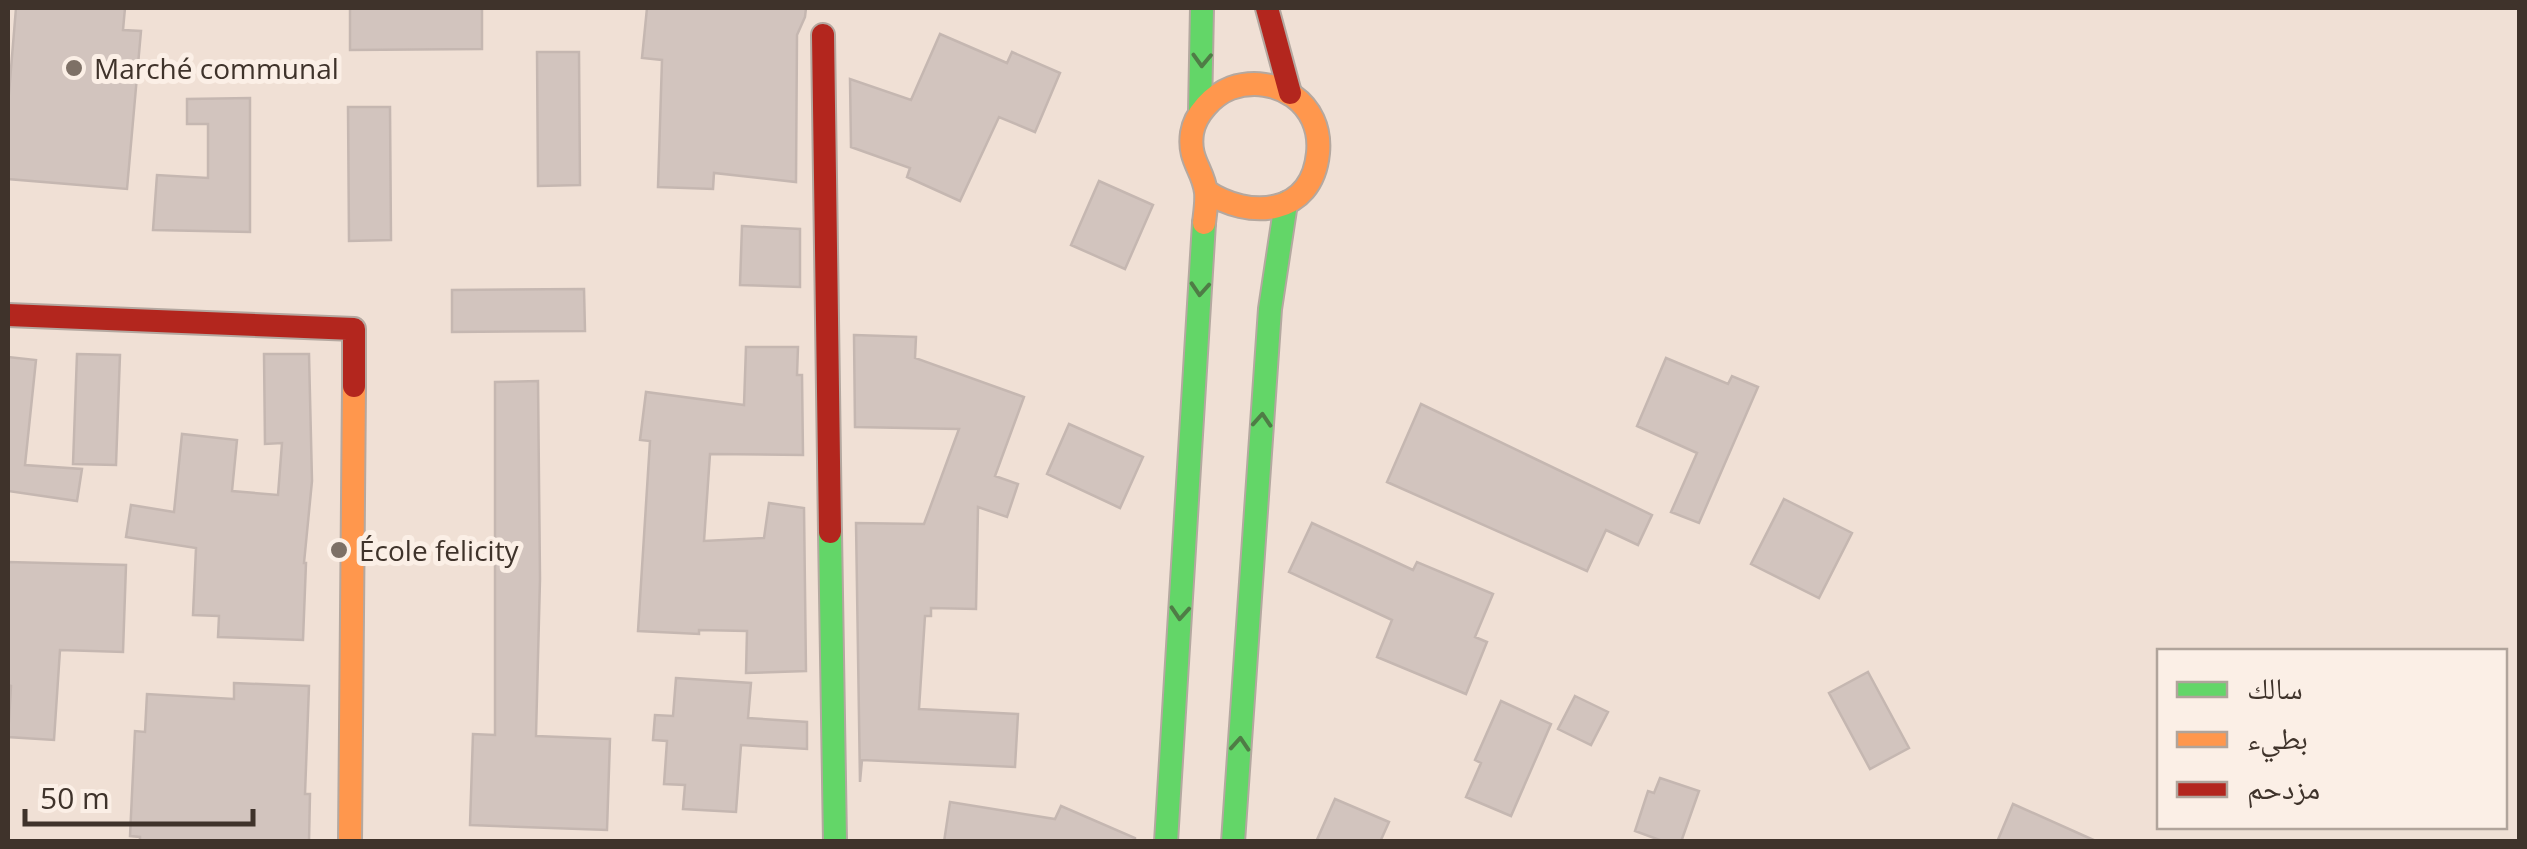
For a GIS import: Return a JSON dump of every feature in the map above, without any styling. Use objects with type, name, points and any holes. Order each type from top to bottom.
[{"type":"main road","points":[[1202,8],[1200,112],[1189,144],[1196,177],[1206,191],[1236,210],[1270,210],[1286,204],[1310,180],[1319,149],[1312,117],[1290,92],[1267,8]]},
{"type":"main road","points":[[822,35],[834,842]]},
{"type":"main road","points":[[1200,112],[1211,98],[1241,83],[1258,82],[1290,92]]},
{"type":"main road","points":[[1166,842],[1206,191]]},
{"type":"main road","points":[[1233,842],[1270,309],[1286,204]]},
{"type":"main road","points":[[8,315],[354,329],[350,842]]},
{"type":"building","name":"Marché communal","points":[[16,8],[125,8],[123,30],[141,31],[127,189],[8,179],[8,105]]},
{"type":"building","points":[[350,8],[482,8],[482,49],[350,50]]},
{"type":"building","points":[[647,8],[806,8],[797,35],[796,182],[714,173],[713,189],[658,187],[662,60],[642,58]]},
{"type":"building","points":[[940,34],[1007,63],[1012,52],[1060,73],[1035,132],[999,117],[960,201],[907,177],[910,168],[851,147],[850,79],[911,100]]},
{"type":"building","points":[[537,52],[579,52],[580,185],[538,186]]},
{"type":"building","points":[[250,98],[250,232],[153,230],[157,175],[208,178],[208,124],[187,124],[187,99]]},
{"type":"building","points":[[348,107],[390,107],[391,240],[349,241]]},
{"type":"building","points":[[1099,181],[1153,205],[1125,269],[1071,245]]},
{"type":"building","points":[[742,226],[800,229],[800,287],[740,285]]},
{"type":"building","points":[[584,289],[585,331],[452,332],[452,290]]},
{"type":"building","points":[[854,335],[916,337],[915,358],[1024,397],[995,476],[1018,484],[1007,517],[978,507],[976,609],[931,608],[931,616],[925,616],[919,709],[1018,714],[1015,767],[862,760],[860,782],[856,523],[924,524],[959,429],[855,427]]},
{"type":"building","points":[[746,347],[798,347],[803,455],[710,454],[704,541],[764,538],[769,503],[804,508],[806,671],[746,673],[747,631],[638,631],[650,441],[640,440],[646,392],[744,405]]},
{"type":"building","points":[[77,354],[120,355],[116,465],[73,464]]},
{"type":"building","points":[[264,354],[309,354],[312,481],[304,563],[303,640],[218,637],[219,616],[193,615],[196,548],[126,537],[131,505],[174,512],[182,434],[237,440],[232,491],[278,495],[282,443],[265,444]]},
{"type":"building","points":[[8,357],[36,360],[25,465],[82,469],[77,501],[8,491]]},
{"type":"building","points":[[1666,358],[1728,384],[1732,376],[1758,387],[1699,523],[1671,512],[1697,453],[1637,426]]},
{"type":"building","points":[[538,381],[540,579],[536,736],[610,739],[607,830],[470,825],[473,734],[495,735],[495,382]]},
{"type":"building","points":[[1421,404],[1652,515],[1638,545],[1606,530],[1587,571],[1387,482]]},
{"type":"building","points":[[1069,424],[1143,457],[1120,508],[1047,474]]},
{"type":"building","points":[[1784,499],[1852,533],[1819,598],[1751,564]]},
{"type":"building","points":[[1312,523],[1413,570],[1417,562],[1493,594],[1475,637],[1487,642],[1466,694],[1377,657],[1392,620],[1289,572]]},
{"type":"building","points":[[8,562],[126,565],[123,652],[60,650],[54,740],[8,737]]},
{"type":"building","points":[[1868,672],[1909,748],[1870,769],[1829,693]]},
{"type":"building","points":[[676,678],[751,683],[748,718],[807,722],[807,749],[741,745],[736,812],[683,809],[685,785],[664,784],[667,741],[653,740],[655,715],[673,716]]},
{"type":"building","points":[[234,683],[309,686],[305,794],[310,794],[309,842],[140,842],[140,837],[130,836],[135,731],[145,732],[147,694],[234,699]]},
{"type":"building","points":[[1575,696],[1608,712],[1591,745],[1558,729]]},
{"type":"building","points":[[1501,701],[1551,724],[1511,816],[1466,797],[1481,763],[1475,760]]},
{"type":"building","points":[[1660,778],[1699,791],[1681,842],[1665,842],[1635,831],[1648,791],[1654,793]]},
{"type":"building","points":[[1335,799],[1389,822],[1380,842],[1316,842]]},
{"type":"building","points":[[950,802],[1055,819],[1061,806],[1135,838],[1135,842],[944,842]]},
{"type":"building","points":[[2013,804],[2098,842],[1997,842]]},
{"type":"traffic: fast","points":[[1200,112],[1202,8]]},
{"type":"traffic: fast","points":[[1233,842],[1270,309],[1286,203]]},
{"type":"traffic: fast","points":[[1166,842],[1204,223]]},
{"type":"traffic: fast","points":[[830,532],[835,842]]},
{"type":"traffic: slow","points":[[1204,223],[1206,192],[1191,142],[1194,126],[1206,106],[1224,91],[1248,84],[1280,89],[1305,107],[1318,135],[1318,153],[1304,190],[1276,207],[1259,208],[1241,206],[1206,191]]},
{"type":"traffic: slow","points":[[350,842],[354,386]]},
{"type":"traffic: jam","points":[[1267,8],[1290,93]]},
{"type":"traffic: jam","points":[[823,35],[830,532]]},
{"type":"traffic: jam","points":[[8,315],[354,329],[354,386]]},
{"type":"place","name":"Marché communal","points":[[74,68]]},
{"type":"place","name":"École felicity","points":[[339,550]]}]
